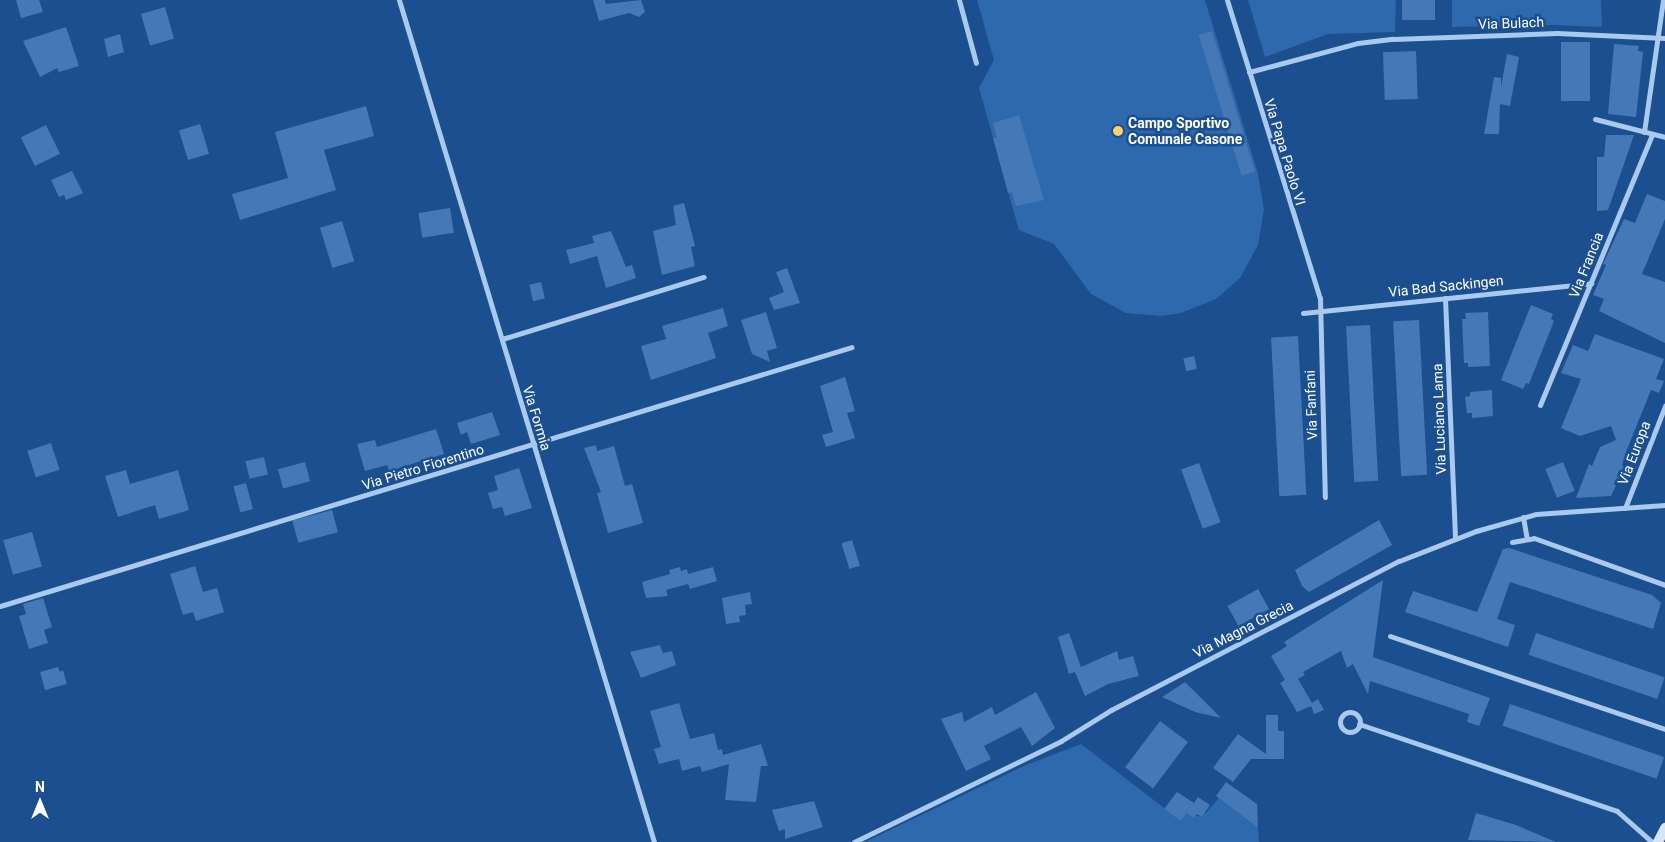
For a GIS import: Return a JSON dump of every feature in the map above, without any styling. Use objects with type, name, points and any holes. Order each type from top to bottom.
[{"type":"street","name":"Via Formia","points":[[399,0],[654,842]]},
{"type":"street","points":[[959,0],[976,62]]},
{"type":"street","name":"Via Papa Paolo VI","points":[[1227,0],[1320,298],[1320,311]]},
{"type":"street","points":[[1644,132],[1662,38],[1663,0]]},
{"type":"street","name":"Via Bulach","points":[[1249,72],[1358,43],[1393,38],[1557,33],[1662,38]]},
{"type":"street","points":[[1595,119],[1665,137]]},
{"type":"street","name":"Via Francia","points":[[1540,405],[1652,134]]},
{"type":"street","points":[[502,339],[704,276]]},
{"type":"street","name":"Via Bad Sackingen","points":[[1303,313],[1591,282]]},
{"type":"street","name":"Via Luciano Lama","points":[[1446,298],[1455,539]]},
{"type":"street","name":"Via Fanfani","points":[[1320,311],[1325,497]]},
{"type":"street","name":"Via Pietro Fiorentino","points":[[0,606],[534,446],[852,347]]},
{"type":"street","name":"Via Europa","points":[[1625,508],[1665,406]]},
{"type":"street","name":"Via Magna Grecia","points":[[854,842],[1061,741],[1111,710],[1399,561],[1455,539],[1523,517],[1560,511],[1665,505]]},
{"type":"street","points":[[1523,517],[1528,539]]},
{"type":"street","points":[[1512,542],[1534,538],[1665,585]]},
{"type":"street","points":[[1390,636],[1665,728]]},
{"type":"street","points":[[1347,712],[1353,712],[1358,716],[1359,724],[1354,731],[1348,732],[1340,725],[1340,719],[1347,712]]},
{"type":"street","points":[[1359,724],[1616,811],[1652,842]]},
{"type":"street","points":[[1658,842],[1665,828]]},
{"type":"shaded area","name":"Campo Sportivo Comunale Casone","points":[[977,0],[1205,0],[1258,174],[1264,210],[1258,245],[1240,278],[1216,299],[1181,313],[1161,316],[1126,313],[1091,294],[1054,244],[1019,230],[979,88],[994,60]]},
{"type":"shaded area","points":[[1248,0],[1396,0],[1395,32],[1328,34],[1265,57]]},
{"type":"shaded area","points":[[1452,0],[1601,0],[1602,27],[1554,25],[1452,27]]},
{"type":"shaded area","points":[[1081,744],[1181,821],[1187,813],[1202,817],[1219,798],[1258,828],[1259,842],[865,842],[1026,765]]},
{"type":"building","points":[[16,0],[39,0],[43,12],[21,18]]},
{"type":"building","points":[[593,0],[605,0],[606,4],[641,0],[645,12],[639,17],[629,13],[599,21]]},
{"type":"building","points":[[1402,0],[1435,0],[1435,20],[1402,20]]},
{"type":"building","points":[[165,7],[174,39],[150,46],[141,14]]},
{"type":"building","points":[[66,27],[79,66],[59,72],[57,68],[40,77],[23,41]]},
{"type":"building","points":[[1212,31],[1255,172],[1242,176],[1199,35]]},
{"type":"building","points":[[120,34],[124,52],[108,57],[104,39]]},
{"type":"building","points":[[1561,42],[1590,42],[1590,101],[1561,101]]},
{"type":"building","points":[[1614,44],[1639,46],[1638,51],[1643,52],[1636,117],[1608,114]]},
{"type":"building","points":[[1416,51],[1418,99],[1385,100],[1383,52]]},
{"type":"building","points":[[1507,54],[1519,57],[1510,106],[1500,104],[1499,134],[1484,134],[1494,77],[1501,78],[1501,87]]},
{"type":"building","points":[[366,106],[374,136],[324,150],[336,190],[240,220],[232,194],[288,178],[275,132]]},
{"type":"building","points":[[1019,115],[1044,200],[1016,206],[1012,192],[1008,193],[993,138],[997,138],[993,123]]},
{"type":"building","points":[[200,124],[209,154],[188,160],[179,130]]},
{"type":"building","points":[[46,125],[60,154],[35,166],[21,137]]},
{"type":"building","points":[[1606,135],[1634,135],[1608,210],[1597,211],[1597,157],[1604,157]]},
{"type":"building","points":[[72,171],[83,193],[66,200],[64,195],[59,197],[51,180]]},
{"type":"building","points":[[1647,194],[1665,201],[1665,219],[1642,274],[1665,282],[1665,343],[1599,311],[1604,299],[1593,295],[1606,265],[1603,264],[1624,219],[1635,223]]},
{"type":"building","points":[[684,203],[695,246],[691,247],[695,266],[662,275],[653,231],[676,225],[673,206]]},
{"type":"building","points":[[450,208],[454,233],[422,238],[418,213]]},
{"type":"building","points":[[342,221],[354,261],[332,268],[320,228]]},
{"type":"building","points":[[611,231],[626,267],[632,265],[636,278],[606,288],[597,256],[570,264],[566,250],[594,243],[592,236]]},
{"type":"building","points":[[787,268],[800,303],[774,310],[769,298],[784,292],[776,272]]},
{"type":"building","points":[[541,282],[545,299],[533,301],[529,285]]},
{"type":"building","points":[[1531,305],[1553,314],[1551,319],[1554,321],[1529,384],[1526,383],[1523,389],[1501,380]]},
{"type":"building","points":[[723,308],[728,326],[708,333],[716,358],[651,380],[641,346],[666,339],[662,326]]},
{"type":"building","points":[[766,312],[777,348],[767,351],[770,362],[752,354],[741,320]]},
{"type":"building","points":[[1488,312],[1490,366],[1468,367],[1468,363],[1464,363],[1462,319],[1466,319],[1465,313]]},
{"type":"building","points":[[1419,320],[1427,475],[1401,476],[1393,321]]},
{"type":"building","points":[[1370,325],[1378,481],[1354,482],[1346,326]]},
{"type":"building","points":[[1595,334],[1664,359],[1656,379],[1664,381],[1659,393],[1651,390],[1626,452],[1622,465],[1628,470],[1624,483],[1618,481],[1611,496],[1576,498],[1589,464],[1592,466],[1600,447],[1616,440],[1611,426],[1580,436],[1561,428],[1581,379],[1561,373],[1573,345],[1588,351]]},
{"type":"building","points":[[1298,336],[1306,495],[1279,496],[1271,337]]},
{"type":"building","points":[[1194,356],[1197,369],[1186,371],[1183,358]]},
{"type":"building","points":[[845,377],[855,411],[847,413],[855,438],[826,447],[822,435],[833,432],[820,386]]},
{"type":"building","points":[[1492,390],[1493,416],[1472,418],[1472,413],[1467,413],[1465,397],[1470,396],[1470,392]]},
{"type":"building","points":[[492,412],[500,435],[471,444],[467,432],[461,435],[457,423]]},
{"type":"building","points":[[436,429],[444,454],[389,471],[387,465],[365,471],[357,444],[375,440],[377,447]]},
{"type":"building","points":[[51,443],[60,470],[36,477],[27,451]]},
{"type":"building","points":[[596,445],[597,451],[614,446],[625,486],[632,484],[643,523],[608,533],[597,493],[601,492],[584,448]]},
{"type":"building","points":[[264,457],[268,475],[250,479],[245,461]]},
{"type":"building","points":[[305,462],[310,481],[283,489],[278,469]]},
{"type":"building","points":[[1563,462],[1575,491],[1557,498],[1545,469]]},
{"type":"building","points":[[1199,463],[1221,522],[1203,529],[1181,469]]},
{"type":"building","points":[[519,468],[532,508],[505,516],[502,507],[493,509],[488,493],[498,490],[494,476]]},
{"type":"building","points":[[126,470],[130,484],[178,470],[189,510],[159,519],[155,505],[118,517],[105,476]]},
{"type":"building","points":[[246,483],[253,509],[240,512],[233,486]]},
{"type":"building","points":[[332,510],[338,532],[298,543],[292,521]]},
{"type":"building","points":[[1379,520],[1392,545],[1309,592],[1302,586],[1295,570]]},
{"type":"building","points":[[32,532],[42,567],[13,575],[3,540]]},
{"type":"building","points":[[852,540],[860,566],[849,569],[841,543]]},
{"type":"building","points":[[1509,548],[1652,595],[1661,603],[1653,629],[1510,582],[1497,619],[1515,625],[1508,647],[1405,612],[1413,591],[1477,612],[1503,549]]},
{"type":"building","points":[[195,566],[203,592],[217,588],[224,612],[196,621],[193,612],[183,615],[170,574]]},
{"type":"building","points":[[680,567],[681,571],[687,569],[688,574],[713,567],[717,581],[690,589],[688,584],[666,590],[668,596],[646,598],[642,582],[670,574],[669,570]]},
{"type":"building","points":[[1383,580],[1373,657],[1490,698],[1479,726],[1467,722],[1469,714],[1370,681],[1368,694],[1353,664],[1347,668],[1341,651],[1303,672],[1305,675],[1298,679],[1312,703],[1318,699],[1324,710],[1314,714],[1311,706],[1297,712],[1280,683],[1285,680],[1271,656],[1287,646],[1284,642]]},
{"type":"building","points":[[1258,589],[1269,609],[1239,626],[1227,606]]},
{"type":"building","points":[[750,592],[752,604],[745,605],[746,615],[739,616],[740,622],[726,624],[722,598]]},
{"type":"building","points":[[43,598],[52,627],[44,630],[48,643],[29,649],[19,616],[26,614],[23,604]]},
{"type":"building","points":[[1069,633],[1081,667],[1117,651],[1119,660],[1133,656],[1139,676],[1108,684],[1085,696],[1075,672],[1069,674],[1058,637]]},
{"type":"building","points":[[1536,633],[1665,677],[1657,699],[1529,655]]},
{"type":"building","points":[[660,645],[663,653],[672,651],[676,665],[641,678],[630,652]]},
{"type":"building","points":[[58,667],[60,672],[63,670],[67,684],[45,690],[40,672]]},
{"type":"building","points":[[1185,682],[1221,718],[1195,712],[1162,697]]},
{"type":"building","points":[[1036,692],[1055,728],[1032,746],[1021,727],[984,746],[991,759],[966,771],[941,719],[962,712],[964,722],[992,707],[995,715]]},
{"type":"building","points":[[679,703],[690,739],[714,733],[718,750],[722,749],[723,755],[761,744],[768,766],[761,766],[756,802],[725,800],[729,764],[702,772],[700,766],[682,771],[679,759],[659,764],[654,749],[661,747],[650,711]]},
{"type":"building","points":[[1510,704],[1664,757],[1657,779],[1503,726]]},
{"type":"building","points":[[1266,715],[1278,715],[1278,731],[1284,731],[1284,759],[1251,759],[1233,782],[1213,768],[1238,734],[1266,754]]},
{"type":"building","points":[[1160,721],[1188,742],[1153,788],[1125,767]]},
{"type":"building","points":[[1226,782],[1257,804],[1258,828],[1216,796]]},
{"type":"building","points":[[1177,792],[1194,803],[1198,797],[1210,805],[1202,817],[1197,814],[1193,818],[1187,813],[1181,821],[1164,809]]},
{"type":"building","points":[[814,801],[823,827],[785,839],[785,829],[779,831],[772,810]]},
{"type":"building","points":[[1476,813],[1516,825],[1556,842],[1468,840]]},
{"type":"place","name":"Campo Sportivo Comunale Casone","points":[[1118,131]]}]
